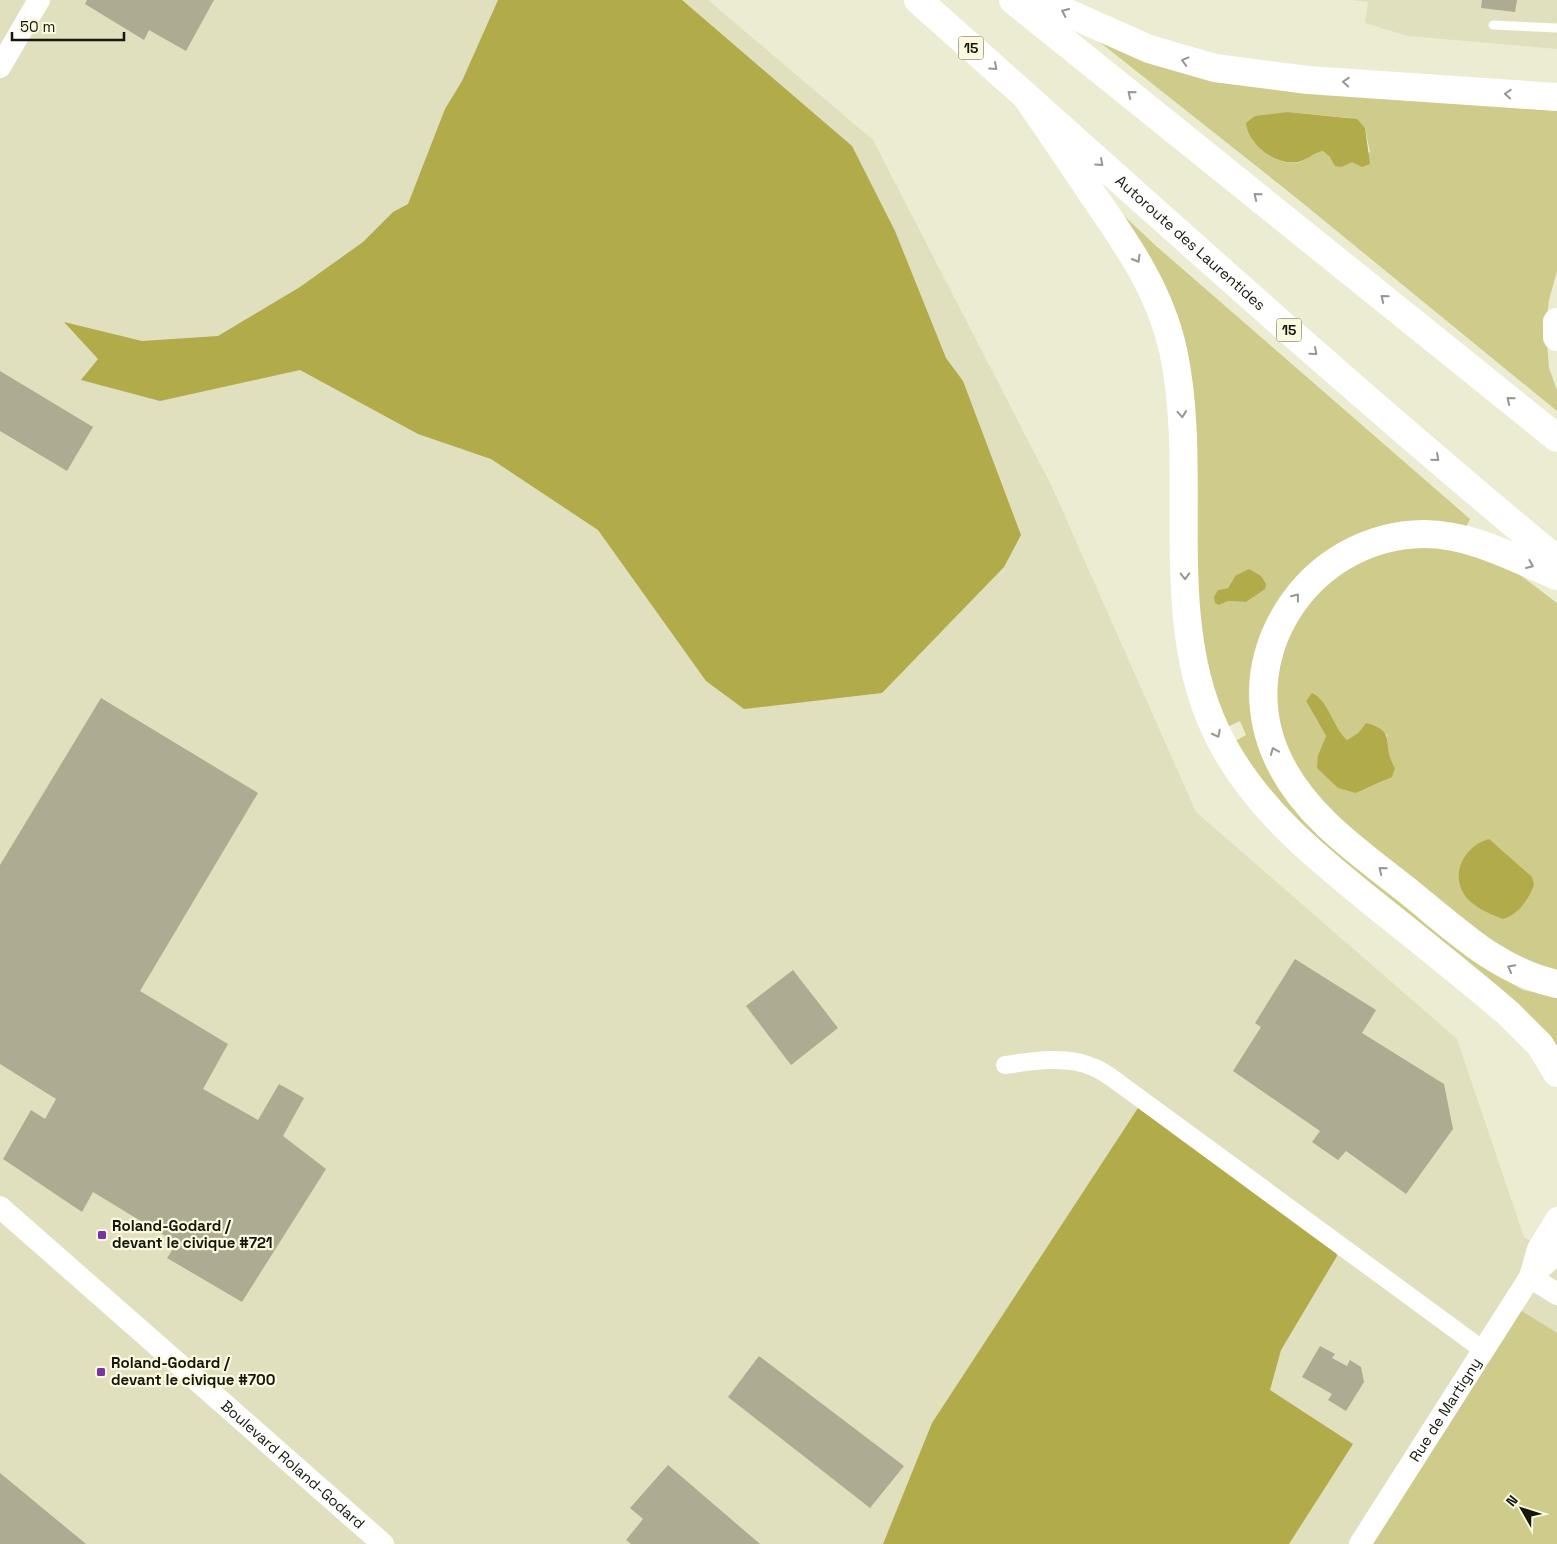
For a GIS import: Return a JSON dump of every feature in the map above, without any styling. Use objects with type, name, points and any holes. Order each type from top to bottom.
[{"type":"highway","name":"Autoroute des Laurentides","points":[[918,0],[1181,236],[1487,503],[1557,560]]},
{"type":"highway","points":[[1013,0],[1557,438]]},
{"type":"highway","points":[[1039,0],[1149,49],[1182,61],[1215,68],[1308,80],[1557,97]]},
{"type":"highway","points":[[1025,95],[1136,258],[1159,306],[1169,335],[1178,379],[1183,422],[1185,578],[1189,639],[1204,701],[1224,747],[1254,793],[1290,833],[1515,1019],[1545,1052],[1557,1072]]},
{"type":"highway","points":[[1557,322],[1557,337]]},
{"type":"highway","points":[[1557,576],[1477,543],[1439,534],[1399,536],[1360,548],[1336,561],[1318,574],[1305,586],[1289,607],[1271,647],[1265,675],[1264,700],[1267,728],[1280,763],[1293,787],[1321,819],[1490,956],[1517,972],[1557,984]]},
{"type":"street","points":[[0,68],[39,0]]},
{"type":"street","points":[[1005,1065],[1029,1062],[1070,1061],[1093,1066],[1483,1350]]},
{"type":"street","name":"Boulevard Roland-Godard","points":[[0,1207],[383,1544]]},
{"type":"street","name":"Rue de Martigny","points":[[1530,1277],[1538,1249],[1557,1218]]},
{"type":"street","name":"Rue de Martigny","points":[[1360,1544],[1530,1277],[1552,1258],[1557,1250]]},
{"type":"street","points":[[1530,1277],[1557,1294]]},
{"type":"lane","points":[[1493,25],[1557,28]]},
{"type":"shaded area","points":[[0,0],[708,0],[873,140],[1052,487],[1196,812],[1457,1039],[1524,1237],[1557,1256],[1557,1544],[0,1544]]},
{"type":"shaded area","points":[[498,0],[682,0],[852,146],[895,231],[946,358],[963,381],[1021,535],[1004,567],[882,693],[744,709],[706,681],[598,530],[491,459],[418,434],[300,370],[160,401],[81,380],[98,359],[64,322],[142,341],[218,336],[300,287],[363,242],[393,212],[408,204],[445,109],[462,81]]},
{"type":"shaded area","points":[[1351,0],[1557,0],[1557,49],[1408,36],[1365,23],[1368,2]]},
{"type":"shaded area","points":[[1092,36],[1107,42],[1557,106],[1557,271],[1549,300],[1546,326],[1549,368],[1557,390],[1557,411],[1294,196]],"holes":[[[1288,112],[1350,118],[1365,128],[1370,152],[1342,167],[1323,151],[1295,163],[1281,161],[1268,154],[1252,140]]]},
{"type":"shaded area","points":[[1288,112],[1357,119],[1365,128],[1370,164],[1362,167],[1352,162],[1342,167],[1335,166],[1330,157],[1323,151],[1298,162],[1281,161],[1265,152],[1252,139],[1246,123],[1255,116]]},
{"type":"shaded area","points":[[1120,212],[1155,245],[1470,519],[1465,529],[1401,526],[1363,532],[1338,543],[1316,559],[1296,577],[1279,599],[1265,622],[1250,674],[1250,711],[1257,739],[1271,774],[1499,976],[1523,990],[1557,997],[1557,1055],[1287,817],[1232,743],[1246,735],[1240,721],[1225,728],[1216,709],[1199,625],[1193,413]],"holes":[[[1235,576],[1264,589],[1246,602],[1228,601],[1219,605],[1218,590],[1228,588]]]},
{"type":"shaded area","points":[[1417,545],[1466,549],[1512,569],[1557,603],[1557,971],[1522,958],[1490,939],[1359,836],[1317,799],[1303,782],[1277,726],[1275,685],[1291,624],[1323,584],[1374,553]],"holes":[[[1312,694],[1327,709],[1347,740],[1358,733],[1366,723],[1387,735],[1389,759],[1395,768],[1384,781],[1356,793],[1318,755],[1326,736],[1306,701]]]},
{"type":"shaded area","points":[[1249,569],[1261,576],[1266,584],[1265,589],[1246,602],[1228,601],[1219,605],[1215,603],[1214,597],[1218,590],[1228,588],[1235,576]]},
{"type":"shaded area","points":[[1312,693],[1322,701],[1347,740],[1358,733],[1366,723],[1382,730],[1386,735],[1391,760],[1395,768],[1392,777],[1356,793],[1338,788],[1317,768],[1318,755],[1326,736],[1306,701]]},
{"type":"shaded area","points":[[1489,839],[1532,877],[1534,885],[1522,906],[1514,914],[1503,919],[1476,906],[1467,898],[1460,886],[1460,869],[1467,853],[1473,847]]},
{"type":"shaded area","points":[[1138,1108],[1335,1243],[1337,1256],[1281,1350],[1270,1390],[1353,1444],[1289,1544],[883,1544],[932,1423]]},
{"type":"shaded area","points":[[1517,1308],[1557,1333],[1557,1544],[1366,1544]]},
{"type":"building","points":[[87,0],[214,0],[186,51],[149,30],[144,40],[85,4]]},
{"type":"building","points":[[1482,0],[1517,0],[1515,12],[1481,8]]},
{"type":"building","points":[[0,371],[93,427],[67,471],[0,431]]},
{"type":"building","points":[[101,698],[258,793],[140,991],[228,1044],[203,1089],[258,1120],[279,1084],[304,1098],[283,1136],[326,1169],[242,1302],[167,1258],[177,1243],[93,1192],[82,1212],[3,1159],[31,1110],[45,1119],[56,1099],[0,1064],[0,865]]},
{"type":"building","points":[[1295,959],[1376,1010],[1362,1033],[1444,1084],[1453,1129],[1406,1194],[1346,1151],[1338,1160],[1312,1142],[1320,1131],[1233,1071],[1261,1027],[1255,1023]]},
{"type":"building","points":[[793,970],[838,1028],[791,1065],[746,1006]]},
{"type":"building","points":[[1320,1346],[1335,1354],[1332,1358],[1347,1366],[1350,1360],[1361,1367],[1364,1382],[1346,1411],[1328,1400],[1332,1394],[1302,1377]]},
{"type":"building","points":[[759,1356],[904,1466],[870,1508],[728,1397]]},
{"type":"building","points":[[668,1465],[760,1544],[631,1544],[626,1540],[643,1519],[630,1508]]},
{"type":"building","points":[[0,1473],[86,1544],[0,1544]]},
{"type":"place","name":"Roland-Godard / devant le civique #721","points":[[102,1235]]},
{"type":"place","name":"Roland-Godard / devant le civique #700","points":[[101,1372]]}]
